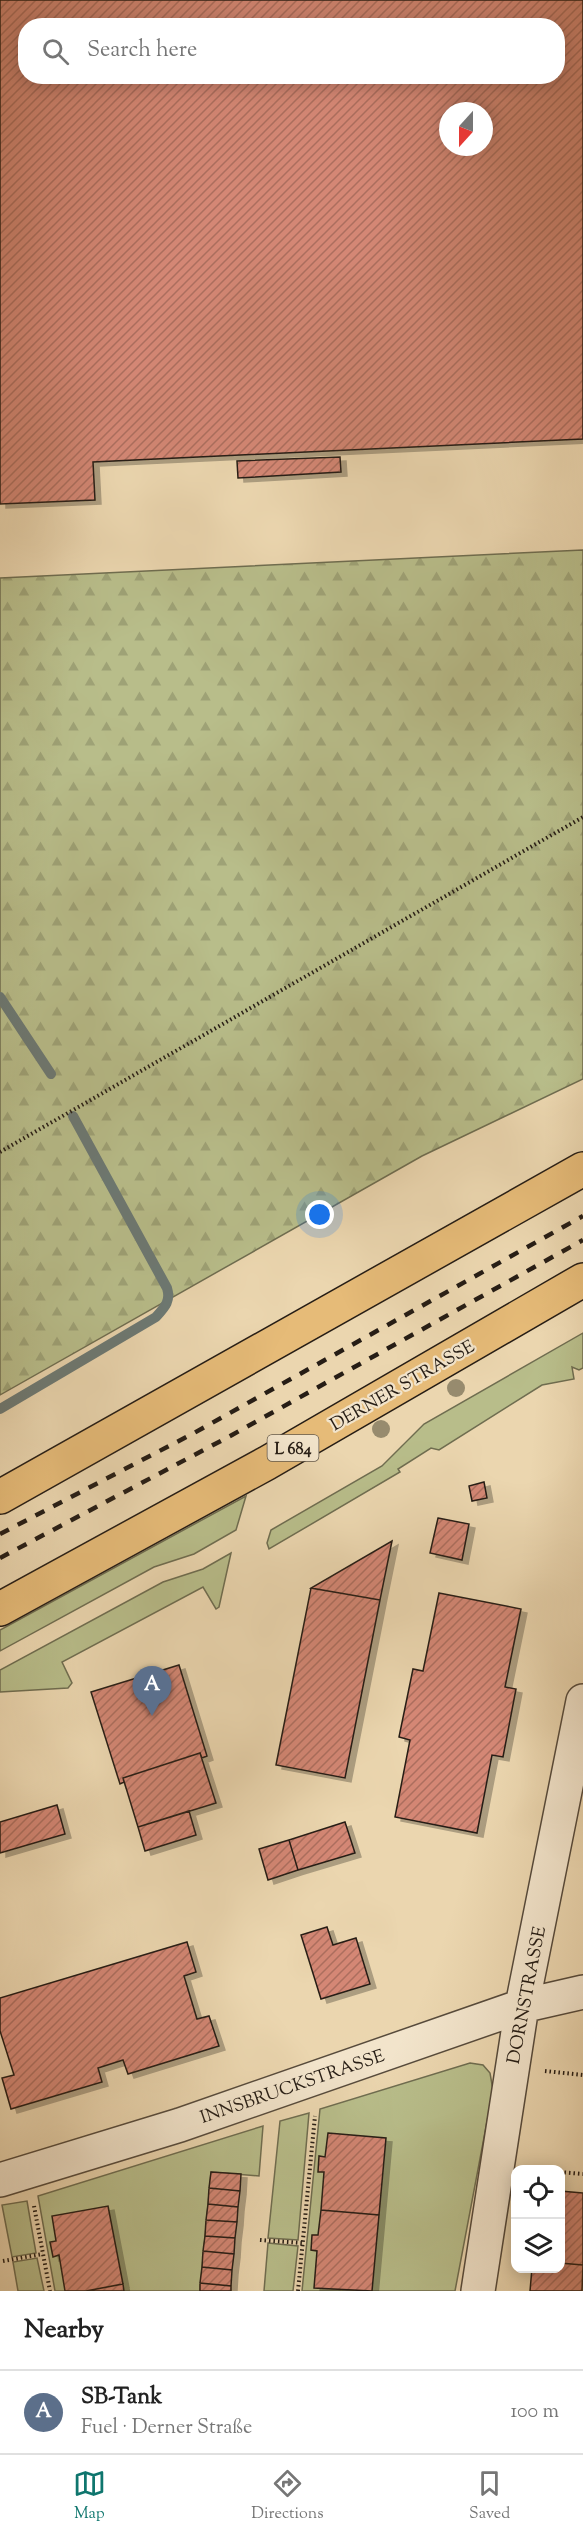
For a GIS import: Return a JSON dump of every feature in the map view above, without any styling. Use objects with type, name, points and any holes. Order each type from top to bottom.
[{"type":"main road","points":[[0,1497],[583,1170]]},
{"type":"main road","name":"DERNER STRASSE","points":[[0,1609],[277,1457],[583,1280]]},
{"type":"street","name":"DORNSTRASSE","points":[[478,2291],[522,2006],[583,1701]]},
{"type":"street","name":"INNSBRUCKSTRASSE","points":[[14,2176],[180,2126],[522,2006],[583,1992]]},
{"type":"path","points":[[0,1152],[583,817]]},
{"type":"path","points":[[536,2070],[583,2075]]},
{"type":"path","points":[[298,2291],[318,2078]]},
{"type":"path","points":[[565,2172],[583,2174]]},
{"type":"path","points":[[14,2176],[43,2254],[50,2291]]},
{"type":"path","points":[[260,2240],[302,2243]]},
{"type":"path","points":[[3,2261],[43,2254]]},
{"type":"green space","points":[[583,550],[583,1079],[422,1156],[0,1395],[0,578]]},
{"type":"green space","points":[[583,1333],[583,1368],[579,1370],[572,1367],[574,1379],[542,1385],[439,1450],[431,1448],[398,1469],[400,1472],[269,1549],[267,1543],[271,1530],[382,1466],[424,1424]]},
{"type":"green space","points":[[246,1496],[236,1530],[194,1554],[154,1567],[0,1651],[0,1630]]},
{"type":"green space","points":[[231,1553],[219,1607],[216,1609],[203,1587],[62,1662],[72,1683],[68,1688],[0,1692],[0,1670],[163,1582],[203,1569]]},
{"type":"green space","points":[[470,2063],[483,2065],[490,2073],[493,2090],[455,2291],[302,2291],[320,2109]]},
{"type":"green space","points":[[309,2113],[298,2240],[268,2238],[280,2121]]},
{"type":"green space","points":[[263,2126],[259,2176],[211,2172],[200,2291],[55,2291],[38,2196]]},
{"type":"green space","points":[[27,2201],[36,2253],[12,2257],[2,2205]]},
{"type":"green space","points":[[268,2243],[298,2246],[293,2291],[264,2291]]},
{"type":"green space","points":[[37,2258],[44,2291],[18,2291],[13,2262]]},
{"type":"building","points":[[0,0],[583,0],[583,439],[93,462],[95,500],[0,504]]},
{"type":"building","points":[[340,457],[341,472],[238,478],[237,461]]},
{"type":"building","points":[[484,1482],[487,1498],[472,1501],[469,1486]]},
{"type":"building","points":[[438,1518],[469,1524],[462,1560],[430,1553]]},
{"type":"building","points":[[392,1541],[380,1600],[311,1588]]},
{"type":"building","points":[[311,1588],[380,1600],[345,1778],[276,1765]]},
{"type":"building","points":[[439,1593],[521,1609],[505,1687],[516,1689],[503,1757],[492,1755],[477,1833],[395,1817],[410,1740],[399,1737],[413,1669],[423,1671]]},
{"type":"building","points":[[179,1665],[207,1756],[202,1758],[200,1753],[123,1778],[124,1782],[120,1784],[91,1692]]},
{"type":"building","points":[[200,1753],[216,1803],[138,1827],[123,1778]]},
{"type":"building","points":[[57,1805],[65,1834],[0,1853],[0,1822]]},
{"type":"building","points":[[189,1811],[196,1835],[145,1851],[138,1827]]},
{"type":"building","points":[[345,1822],[355,1853],[298,1870],[289,1840]]},
{"type":"building","points":[[289,1840],[298,1870],[268,1880],[259,1849]]},
{"type":"building","points":[[327,1927],[333,1945],[356,1938],[370,1984],[321,1999],[301,1935]]},
{"type":"building","points":[[187,1942],[196,1972],[184,1976],[197,2019],[209,2016],[219,2046],[128,2074],[123,2060],[98,2068],[102,2082],[11,2109],[2,2078],[14,2075],[0,2031],[0,1998]]},
{"type":"building","points":[[328,2133],[386,2138],[379,2215],[321,2210],[324,2172],[318,2172],[319,2156],[325,2157]]},
{"type":"building","points":[[211,2172],[241,2174],[240,2191],[209,2188]]},
{"type":"building","points":[[209,2188],[240,2191],[238,2207],[208,2204]]},
{"type":"building","points":[[565,2191],[583,2193],[583,2265],[565,2263]]},
{"type":"building","points":[[208,2204],[238,2207],[237,2222],[206,2220]]},
{"type":"building","points":[[108,2206],[123,2284],[86,2291],[65,2291],[59,2255],[53,2257],[50,2242],[56,2241],[52,2216]]},
{"type":"building","points":[[321,2210],[379,2215],[372,2291],[314,2288],[317,2251],[311,2250],[312,2235],[318,2235]]},
{"type":"building","points":[[206,2220],[237,2222],[235,2238],[205,2236]]},
{"type":"building","points":[[205,2236],[235,2238],[234,2254],[203,2251]]},
{"type":"building","points":[[203,2251],[234,2254],[232,2270],[202,2267]]},
{"type":"building","points":[[565,2263],[583,2265],[582,2291],[530,2291],[532,2273],[565,2273]]},
{"type":"building","points":[[202,2267],[232,2270],[231,2286],[200,2283]]},
{"type":"building","points":[[200,2283],[231,2286],[231,2291],[200,2291]]},
{"type":"building","points":[[123,2284],[124,2291],[86,2291]]},
{"type":"waterway","points":[[0,997],[51,1074]]},
{"type":"waterway","points":[[0,1409],[156,1317],[168,1300],[167,1288],[73,1116]]},
{"type":"railway","points":[[0,1534],[194,1433],[583,1216]]},
{"type":"railway","points":[[0,1558],[232,1435],[583,1240]]},
{"type":"place","name":"SB-Tank","points":[[152,1716]]}]
